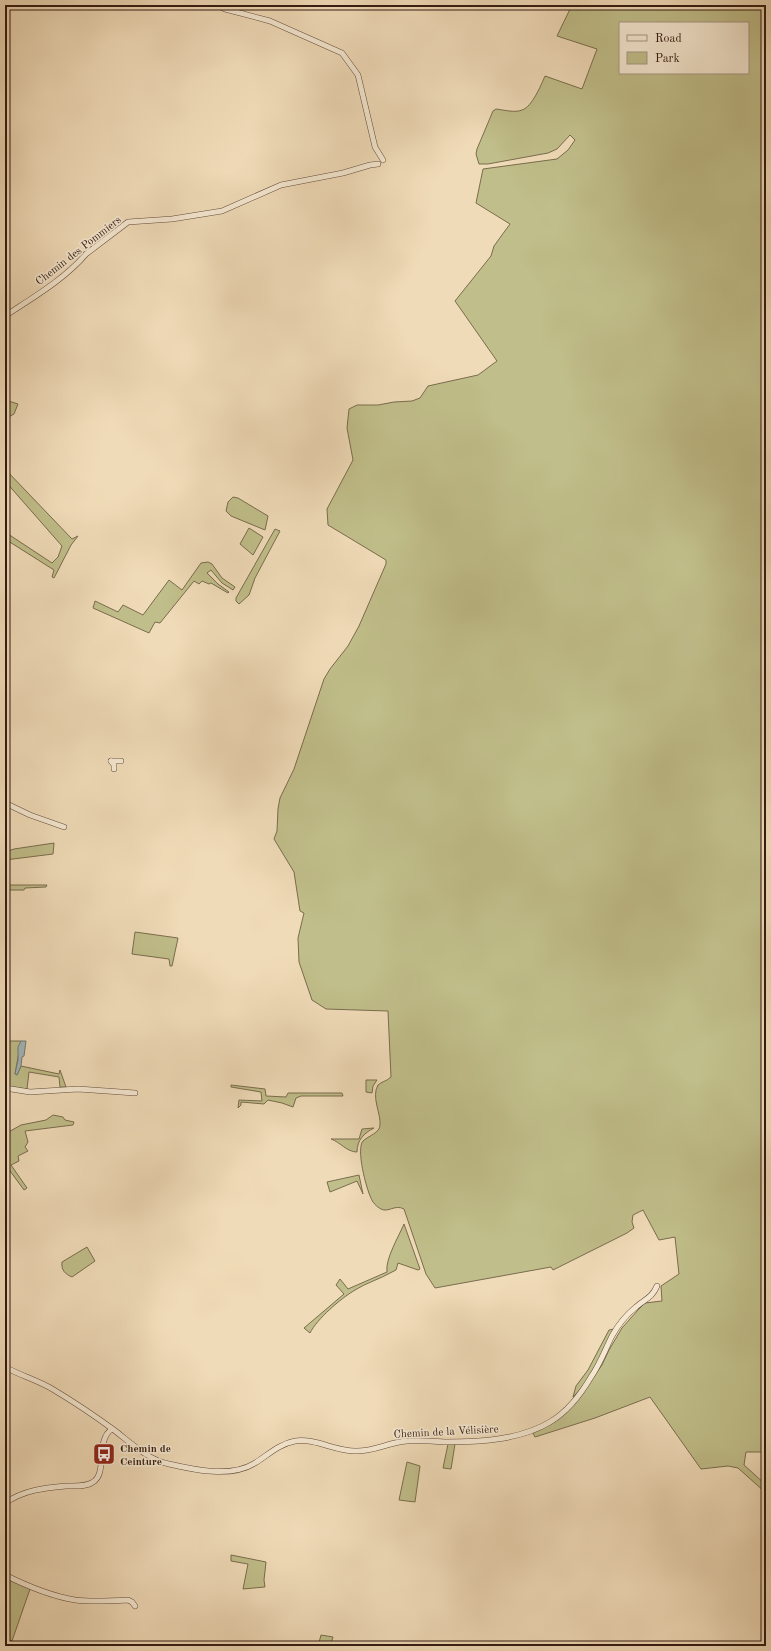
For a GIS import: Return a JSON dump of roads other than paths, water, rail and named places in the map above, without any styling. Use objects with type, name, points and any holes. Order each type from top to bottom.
[{"type":"street","points":[[217,5],[225,9],[270,21],[342,53],[358,75],[375,147],[383,160]]},
{"type":"street","name":"Chemin des Pommiers","points":[[5,316],[43,291],[80,261],[86,254],[128,222],[172,219],[222,211],[281,185],[343,173],[378,164]]},
{"type":"street","points":[[114,770],[114,765],[111,761],[121,761]]},
{"type":"street","points":[[5,803],[30,815],[64,827]]},
{"type":"street","points":[[5,1088],[30,1092],[78,1089],[135,1093]]},
{"type":"street","name":"Chemin de la Vélisière","points":[[5,1367],[47,1386],[112,1429],[141,1451],[168,1464],[226,1471],[238,1470],[254,1464],[280,1446],[296,1441],[307,1441],[349,1451],[366,1451],[382,1445],[406,1441],[466,1441],[522,1434],[550,1422],[569,1406],[590,1379],[618,1327],[636,1307],[654,1294],[657,1286]]},
{"type":"street","points":[[5,1503],[31,1490],[92,1483],[99,1476],[102,1448],[109,1431],[112,1429]]},
{"type":"street","points":[[5,1575],[38,1589],[67,1598],[91,1601],[128,1600],[135,1606]]},
{"type":"water","points":[[21,1041],[26,1041],[24,1056],[22,1057],[21,1066],[17,1075],[15,1074],[18,1060],[18,1047]]},
{"type":"place","name":"Chemin de Ceinture","points":[[104,1454]]}]
